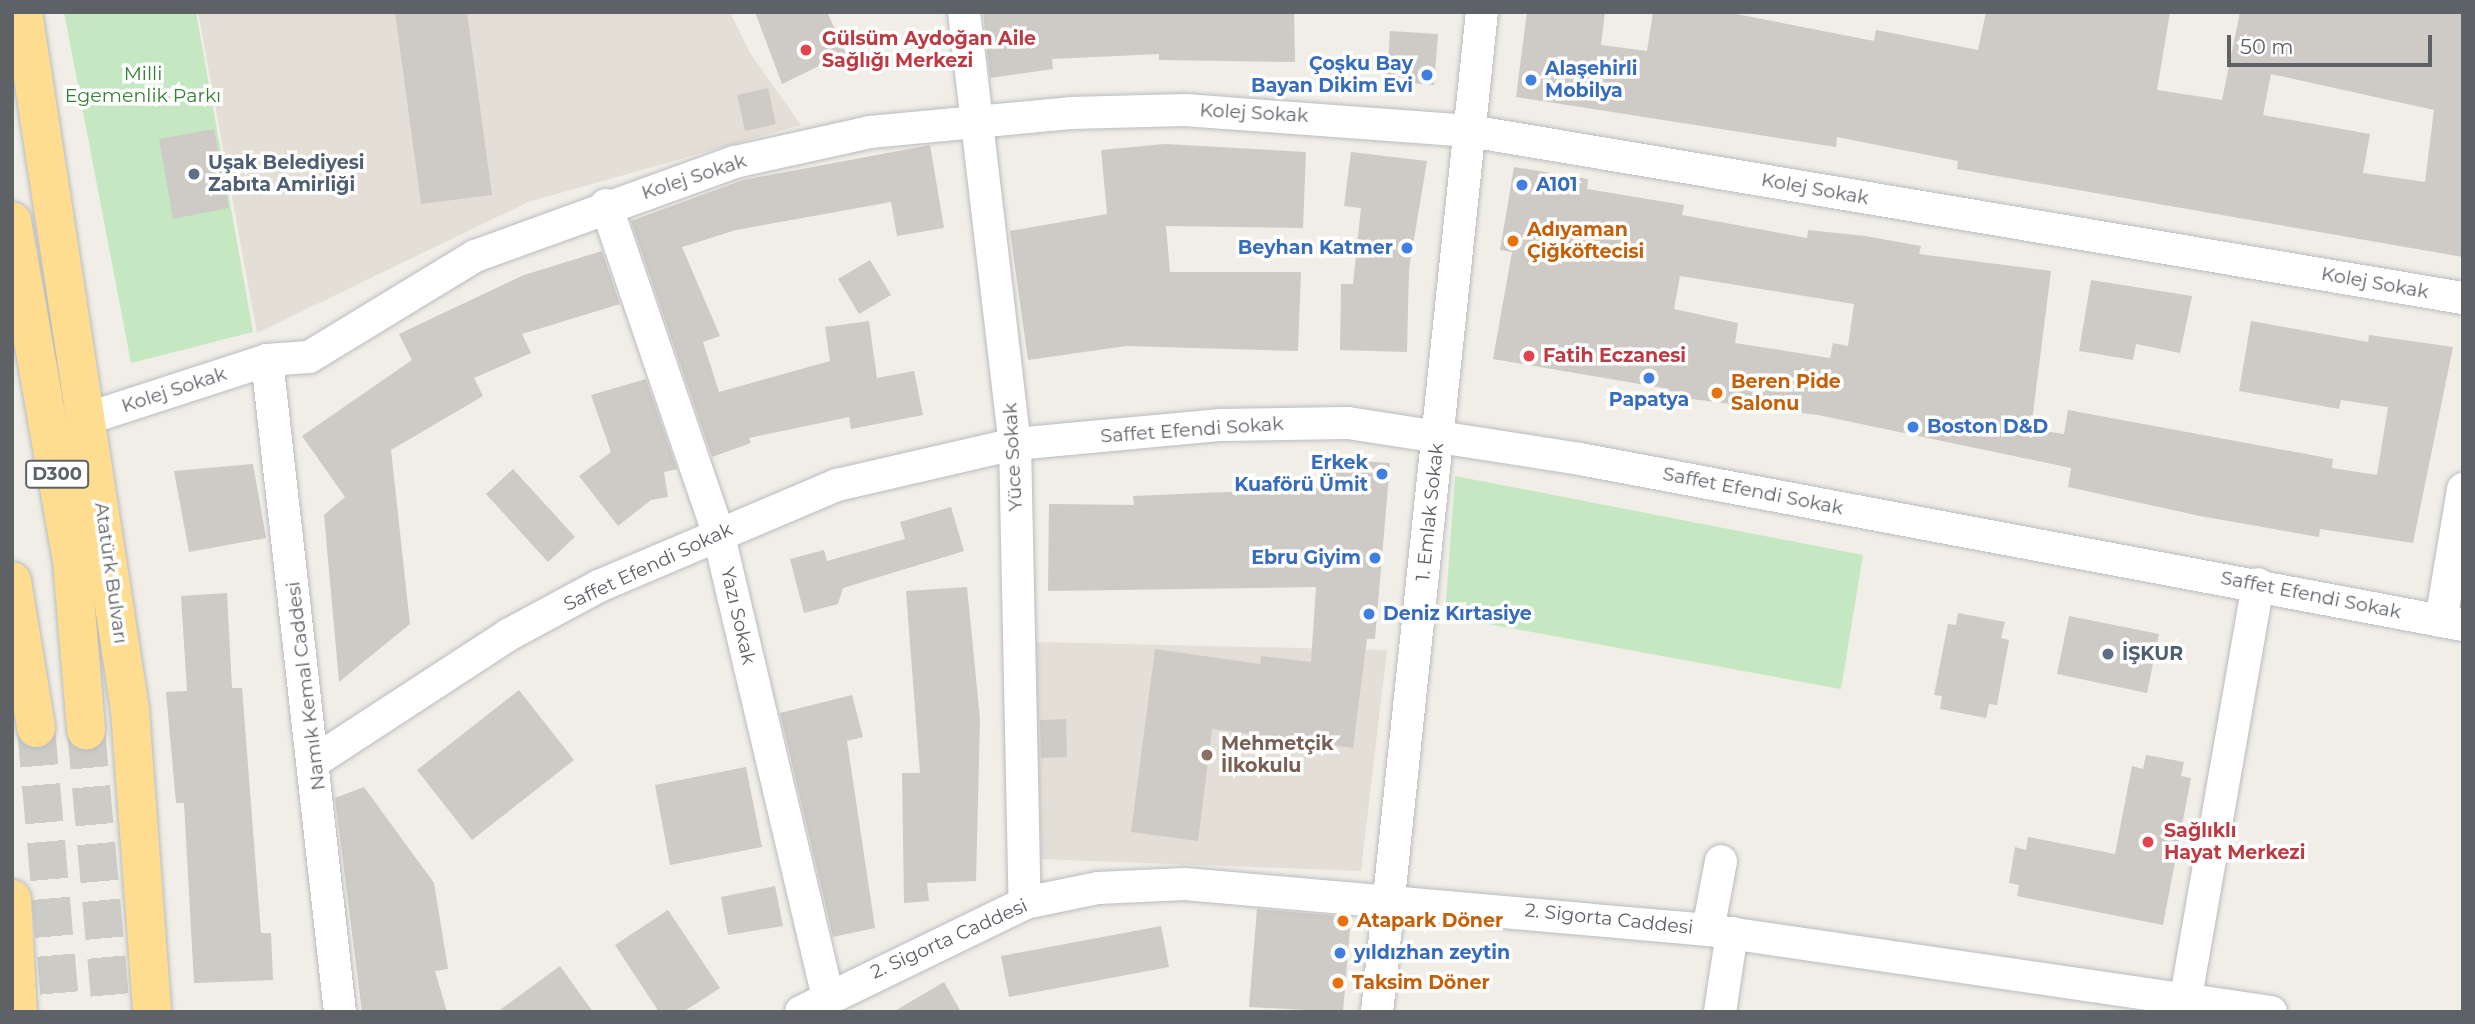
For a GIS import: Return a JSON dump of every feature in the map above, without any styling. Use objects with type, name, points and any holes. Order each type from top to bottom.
[{"type":"highway","name":"Atatürk Bulvarı","points":[[23,12],[89,418],[130,710],[152,1012]]},
{"type":"highway","name":"Atatürk Bulvarı","points":[[12,221],[72,562],[86,730]]},
{"type":"highway","points":[[12,582],[36,728]]},
{"type":"highway","points":[[12,899],[18,1012]]},
{"type":"street","name":"Yüce Sokak","points":[[964,12],[1014,444],[1026,903]]},
{"type":"street","name":"1. Emlak Sokak","points":[[1377,1012],[1482,12]]},
{"type":"street","name":"Kolej Sokak","points":[[89,418],[267,360],[309,357],[475,256],[606,205],[735,162],[870,132],[978,120],[1185,110],[1470,131],[2463,298]]},
{"type":"street","name":"Yazı Sokak","points":[[606,205],[718,532],[828,996]]},
{"type":"street","name":"Namık Kemal Caddesi","points":[[267,360],[315,761],[340,1012]]},
{"type":"street","name":"Saffet Efendi Sokak","points":[[315,761],[508,635],[718,532],[837,485],[1014,444],[1222,425],[1348,423],[1580,458],[2258,584],[2452,623]]},
{"type":"street","points":[[2452,623],[2463,489]]},
{"type":"street","points":[[2186,997],[2258,584]]},
{"type":"street","points":[[1720,1012],[1721,861]]},
{"type":"street","name":"2. Sigorta Caddesi","points":[[801,1012],[828,996],[1026,903],[1098,888],[1185,884],[1389,899],[1720,931],[2186,997],[2271,1012]]},
{"type":"shaded area","points":[[198,12],[730,12],[750,53],[801,125],[528,202],[257,333]]},
{"type":"shaded area","name":"Mehmetçik İlkokulu","points":[[1036,642],[1387,650],[1361,871],[1041,859]]},
{"type":"green space","name":"Milli Egemenlik Parkı","points":[[64,12],[196,12],[253,332],[131,363]]},
{"type":"green space","points":[[1455,476],[1863,555],[1841,689],[1445,616]]},
{"type":"building","points":[[395,12],[467,12],[492,195],[421,204]]},
{"type":"building","name":"Gülsüm Aydoğan Aile Sağlığı Merkezi","points":[[755,12],[827,12],[846,53],[782,84]]},
{"type":"building","points":[[983,12],[1294,12],[1295,62],[1159,60],[1159,54],[1052,59],[1053,69],[990,78]]},
{"type":"building","points":[[1527,12],[1605,12],[1601,45],[1647,51],[1653,12],[1726,12],[1874,41],[1876,30],[1978,50],[1986,12],[2170,12],[2157,90],[2222,100],[2240,12],[2463,12],[2463,257],[1957,169],[1958,161],[1837,137],[1836,147],[1516,97]],"holes":[[[2271,74],[2434,110],[2425,182],[2363,173],[2370,134],[2263,115]]]},
{"type":"building","points":[[1390,31],[1438,34],[1434,85],[1387,81]]},
{"type":"building","points":[[768,88],[776,124],[745,131],[737,95]]},
{"type":"building","name":"Uşak Belediyesi Zabıta Amirliği","points":[[214,129],[229,208],[173,219],[159,139]]},
{"type":"building","points":[[1165,144],[1306,152],[1303,228],[1166,226],[1170,272],[1301,272],[1298,351],[1126,346],[1028,360],[1010,231],[1107,214],[1101,150]]},
{"type":"building","points":[[930,145],[944,228],[897,236],[891,202],[736,230],[682,247],[720,336],[703,342],[719,392],[830,361],[825,327],[869,321],[877,378],[914,371],[923,415],[851,429],[849,417],[749,438],[751,443],[712,457],[631,221],[743,180]]},
{"type":"building","points":[[1351,152],[1427,161],[1409,269],[1407,352],[1340,350],[1341,284],[1353,284],[1361,208],[1344,206]]},
{"type":"building","points":[[1514,167],[1588,179],[1587,189],[1684,205],[1682,215],[1807,238],[1808,230],[1865,236],[1921,246],[1919,254],[2051,271],[2031,429],[2064,434],[2068,410],[2333,459],[2332,468],[2377,475],[2388,407],[2341,400],[2339,409],[2239,391],[2251,321],[2368,342],[2369,335],[2453,347],[2413,543],[2320,529],[2319,537],[2200,516],[2068,487],[2071,468],[1818,415],[1668,396],[1669,389],[1493,359],[1512,252],[1500,250]],"holes":[[[1680,276],[1854,304],[1848,346],[1833,343],[1830,358],[1735,343],[1738,323],[1674,309]]]},
{"type":"building","points":[[602,251],[620,304],[522,334],[531,353],[474,378],[483,396],[391,450],[410,624],[339,682],[324,515],[345,497],[302,436],[412,360],[399,334],[524,275]]},
{"type":"building","points":[[870,260],[891,295],[859,314],[838,279]]},
{"type":"building","points":[[2091,280],[2192,296],[2180,353],[2136,344],[2133,360],[2079,351]]},
{"type":"building","points":[[646,379],[677,469],[664,472],[668,497],[651,500],[618,526],[579,476],[611,452],[591,395]]},
{"type":"building","points":[[1323,458],[1390,463],[1375,639],[1367,639],[1353,748],[1212,729],[1198,841],[1131,832],[1155,649],[1260,664],[1261,656],[1311,662],[1316,587],[1048,591],[1049,504],[1134,505],[1133,496],[1321,488]]},
{"type":"building","points":[[253,464],[266,538],[189,552],[174,471]]},
{"type":"building","points":[[513,469],[575,537],[548,562],[486,494]]},
{"type":"building","points":[[951,507],[964,551],[843,588],[838,604],[804,613],[790,559],[824,550],[827,561],[905,539],[900,522]]},
{"type":"building","points":[[967,587],[980,719],[976,881],[927,883],[929,901],[904,903],[902,773],[920,773],[906,591]]},
{"type":"building","points":[[227,593],[232,688],[242,688],[261,933],[271,933],[273,980],[194,983],[184,803],[176,803],[166,692],[187,691],[181,596]]},
{"type":"building","points":[[1958,613],[2005,622],[2001,638],[2009,640],[1997,705],[1989,704],[1986,718],[1940,709],[1942,696],[1934,695],[1948,624],[1956,625]]},
{"type":"building","name":"İŞKUR","points":[[2069,616],[2159,634],[2147,693],[2057,674]]},
{"type":"building","points":[[519,690],[574,760],[472,840],[417,770]]},
{"type":"building","points":[[852,695],[863,737],[847,741],[875,928],[833,937],[780,713]]},
{"type":"building","points":[[1066,719],[1067,757],[1041,758],[1040,720]]},
{"type":"building","name":"Sağlıklı Hayat Merkezi","points":[[2146,755],[2184,762],[2181,776],[2191,778],[2163,925],[2017,896],[2019,885],[2009,883],[2015,847],[2026,850],[2028,837],[2115,854],[2132,766],[2143,769]]},
{"type":"building","points":[[746,767],[762,847],[670,865],[655,785]]},
{"type":"building","points":[[364,787],[434,883],[448,969],[435,971],[447,1012],[362,1012],[335,798]]},
{"type":"building","points":[[775,886],[783,926],[728,935],[721,897]]},
{"type":"building","points":[[1257,909],[1351,917],[1343,1012],[1249,1007]]},
{"type":"building","points":[[668,910],[720,988],[683,1012],[659,1012],[615,945]]},
{"type":"building","points":[[1161,926],[1169,967],[1009,997],[1001,956]]},
{"type":"building","points":[[560,966],[593,1012],[497,1012]]},
{"type":"building","points":[[944,982],[961,1012],[893,1012]]},
{"type":"tunnel","points":[[36,728],[61,1012]]},
{"type":"tunnel","points":[[86,730],[111,1012]]},
{"type":"place","name":"Gülsüm Aydoğan Aile Sağlığı Merkezi","points":[[806,50]]},
{"type":"place","name":"Çoşku Bay Bayan Dikim Evi","points":[[1427,75]]},
{"type":"place","name":"Alaşehirli Mobilya","points":[[1531,80]]},
{"type":"place","name":"Uşak Belediyesi Zabıta Amirliği","points":[[194,174]]},
{"type":"place","name":"A101","points":[[1522,185]]},
{"type":"place","name":"Adıyaman Çiğköftecisi","points":[[1513,241]]},
{"type":"place","name":"Beyhan Katmer","points":[[1407,248]]},
{"type":"place","name":"Fatih Eczanesi","points":[[1529,356]]},
{"type":"place","name":"Papatya","points":[[1649,378]]},
{"type":"place","name":"Beren Pide Salonu","points":[[1717,393]]},
{"type":"place","name":"Boston D&D","points":[[1913,427]]},
{"type":"place","name":"Erkek Kuaförü Ümit","points":[[1382,474]]},
{"type":"place","name":"Ebru Giyim","points":[[1375,558]]},
{"type":"place","name":"Deniz Kırtasiye","points":[[1369,614]]},
{"type":"place","name":"İŞKUR","points":[[2108,654]]},
{"type":"place","name":"Mehmetçik İlkokulu","points":[[1207,755]]},
{"type":"place","name":"Sağlıklı Hayat Merkezi","points":[[2148,842]]},
{"type":"place","name":"Atapark Döner","points":[[1343,921]]},
{"type":"place","name":"yıldızhan zeytin","points":[[1340,953]]},
{"type":"place","name":"Taksim Döner","points":[[1338,983]]}]
